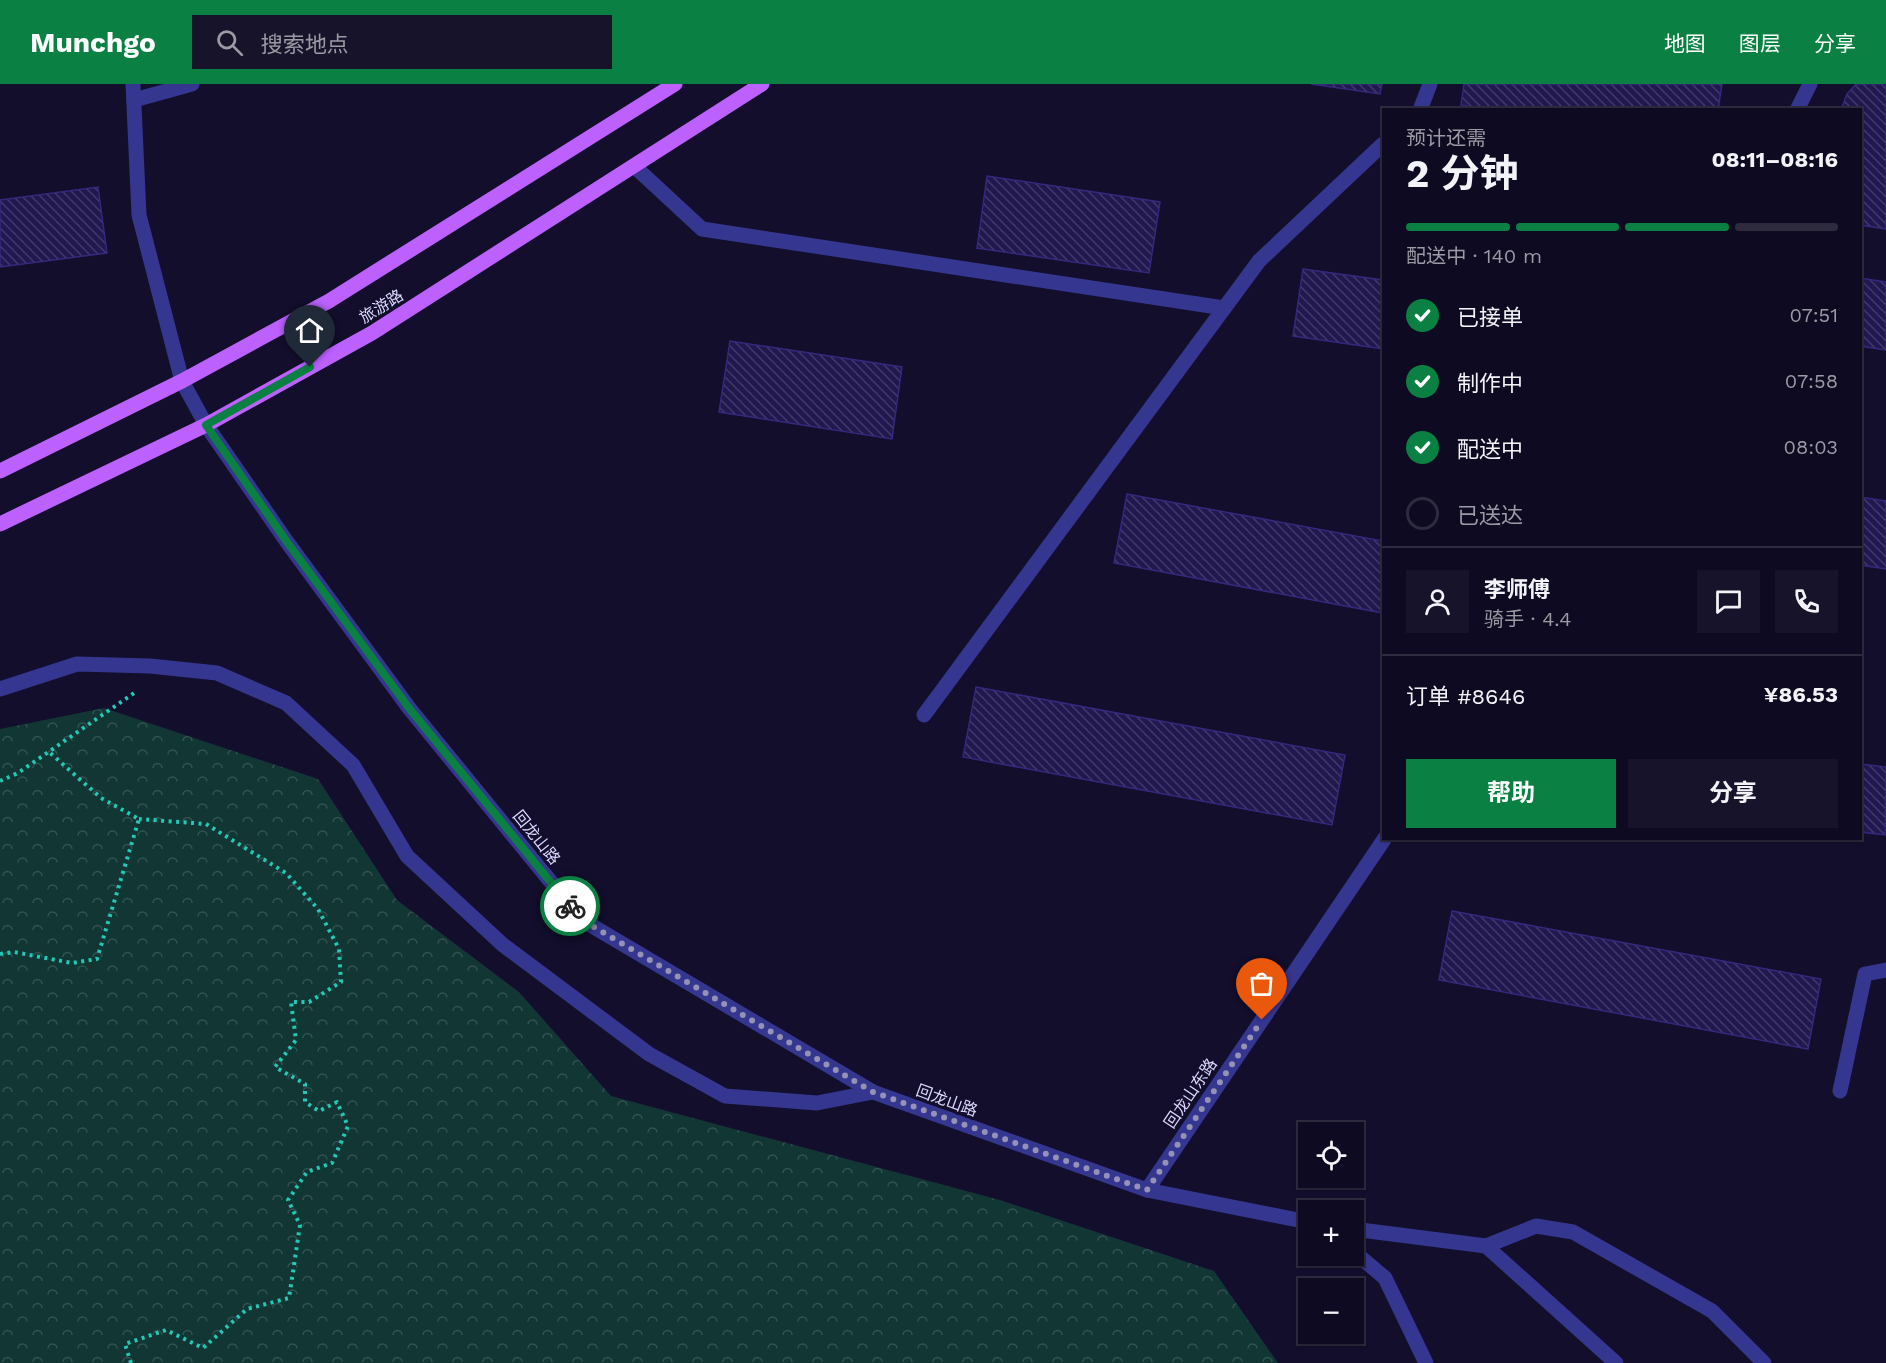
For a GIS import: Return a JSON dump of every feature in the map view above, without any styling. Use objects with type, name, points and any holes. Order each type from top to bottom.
[{"type":"main road","name":"旅游路","points":[[0,471],[182,381],[329,301],[675,84]]},
{"type":"main road","name":"旅游路","points":[[0,524],[206,425],[372,333],[762,84]]},
{"type":"street","name":"回龙山路","points":[[133,84],[139,216],[182,381],[206,425],[287,542],[409,708],[582,920],[873,1092],[1147,1190],[1298,1220]]},
{"type":"street","points":[[134,100],[192,84]]},
{"type":"street","points":[[1421,108],[1430,84]]},
{"type":"street","points":[[1798,108],[1810,84]]},
{"type":"street","points":[[924,715],[1259,261],[1382,145]]},
{"type":"street","points":[[634,166],[702,229],[1224,308]]},
{"type":"street","points":[[0,689],[77,664],[150,666],[217,673],[286,703],[353,765],[407,856],[503,945],[650,1054],[725,1096],[817,1103],[873,1092]]},
{"type":"street","name":"回龙山东路","points":[[1147,1190],[1384,840]]},
{"type":"street","points":[[1840,1091],[1865,974],[1886,970]]},
{"type":"street","points":[[1364,1230],[1486,1246],[1536,1226],[1573,1232],[1712,1311],[1764,1363]]},
{"type":"street","points":[[1486,1246],[1616,1363]]},
{"type":"street","points":[[1364,1260],[1385,1278],[1426,1363]]},
{"type":"path","points":[[0,781],[18,773],[136,694],[150,666]]},
{"type":"path","points":[[49,752],[101,798],[139,819],[207,824],[286,873],[318,909],[339,949],[340,982],[309,1002],[291,1002],[296,1040],[275,1067],[305,1084],[305,1102],[320,1111],[337,1102],[348,1126],[332,1163],[307,1172],[288,1200],[300,1225],[290,1298],[247,1309],[203,1348],[166,1330],[125,1344],[131,1363]]},
{"type":"path","points":[[0,954],[14,952],[72,963],[97,959],[139,819]]},
{"type":"green space","points":[[104,708],[318,779],[397,900],[519,992],[611,1096],[1000,1200],[1214,1271],[1278,1363],[0,1363],[0,729]]},
{"type":"building","points":[[1311,84],[1382,84],[1380,94]]},
{"type":"building","points":[[1464,84],[1722,84],[1718,108],[1478,108],[1461,105]]},
{"type":"building","points":[[1856,84],[1886,84],[1886,229],[1862,225],[1862,108],[1842,108],[1847,94]]},
{"type":"building","points":[[987,176],[1160,202],[1149,273],[977,248]]},
{"type":"building","points":[[98,187],[107,253],[0,267],[0,200]]},
{"type":"building","points":[[1303,269],[1382,280],[1382,349],[1293,336]]},
{"type":"building","points":[[1862,278],[1886,282],[1886,350],[1862,346]]},
{"type":"building","points":[[730,341],[902,367],[892,439],[719,412]]},
{"type":"building","points":[[1127,494],[1382,541],[1382,613],[1114,563]]},
{"type":"building","points":[[1862,497],[1886,501],[1886,569],[1862,565]]},
{"type":"building","points":[[976,687],[1345,755],[1332,825],[963,757]]},
{"type":"building","points":[[1862,764],[1886,767],[1885,835],[1862,832]]},
{"type":"building","points":[[1452,911],[1821,979],[1808,1049],[1439,980]]},
{"type":"way so far","points":[[570,906],[582,920],[873,1092],[1147,1190],[1262,1020]]},
{"type":"route","points":[[310,367],[206,425],[287,542],[409,708],[570,906]]}]
